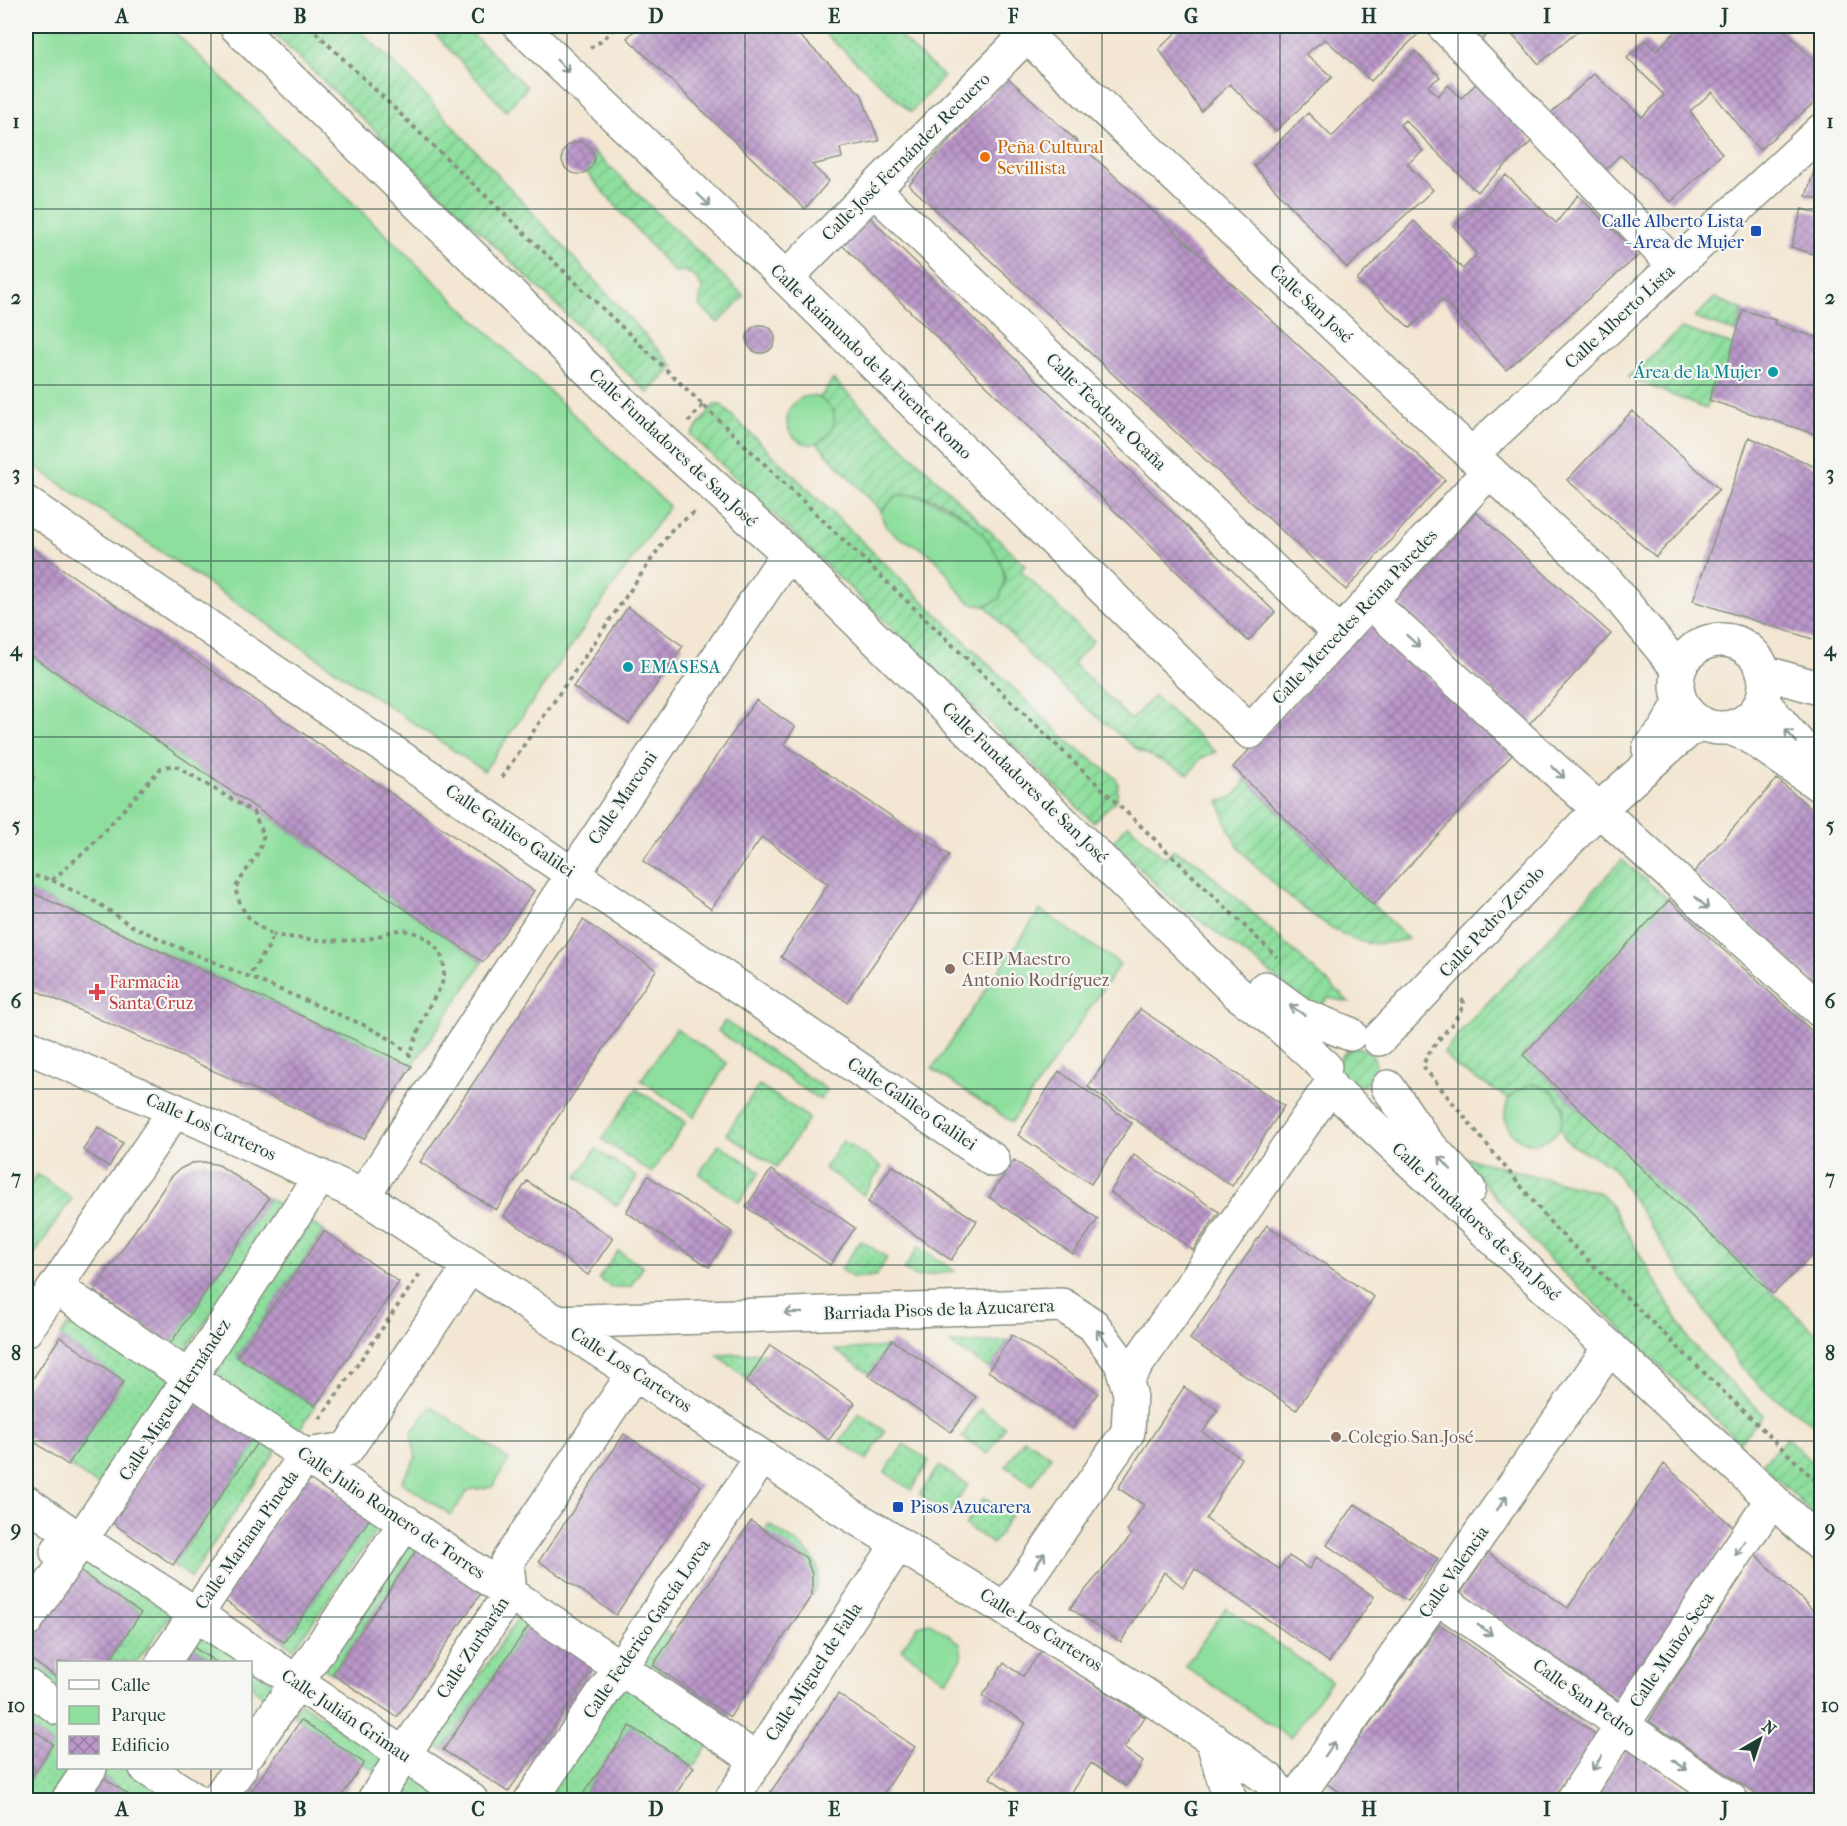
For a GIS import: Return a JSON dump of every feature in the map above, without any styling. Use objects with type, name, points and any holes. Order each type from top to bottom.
[{"type":"street","name":"Calle Fundadores de San José","points":[[236,26],[667,445],[788,553],[1237,993],[1276,1022],[1332,1083],[1821,1546]]},
{"type":"street","name":"Calle Raimundo de la Fuente Romo","points":[[520,26],[786,278],[1218,702]]},
{"type":"street","points":[[1444,26],[1675,266]]},
{"type":"street","name":"Calle José Fernández Recuero","points":[[786,278],[874,190],[1022,30]]},
{"type":"street","name":"Calle San José","points":[[1022,30],[1607,582],[1679,669]]},
{"type":"street","name":"Calle Alberto Lista","points":[[1480,463],[1675,266],[1821,130]]},
{"type":"street","name":"Calle Teodora Ocaña","points":[[874,190],[1339,633]]},
{"type":"street","name":"Calle Mercedes Reina Paredes","points":[[1218,702],[1250,732],[1370,602],[1480,463]]},
{"type":"street","name":"Calle Galileo Galilei","points":[[26,503],[993,1160]]},
{"type":"street","name":"Calle Marconi","points":[[363,1196],[573,873],[788,553]]},
{"type":"street","name":"Calle San José","points":[[1607,582],[1673,629],[1702,644]]},
{"type":"street","points":[[1370,602],[1602,806],[1821,1012]]},
{"type":"street","points":[[1821,770],[1763,691],[1758,659],[1747,648],[1734,642],[1720,640],[1702,644],[1685,658],[1676,682],[1705,718],[1766,746],[1821,787]]},
{"type":"street","points":[[1763,691],[1821,689]]},
{"type":"street","points":[[1763,691],[1821,706]]},
{"type":"street","points":[[1705,718],[1742,723],[1763,691]]},
{"type":"street","name":"Calle Pedro Zerolo","points":[[1364,1037],[1602,806],[1665,730],[1705,718]]},
{"type":"street","name":"Calle Fundadores de San José","points":[[1112,868],[1227,962],[1302,1015],[1364,1037]]},
{"type":"street","points":[[1126,1380],[1332,1083],[1332,1046],[1364,1037],[1387,1046],[1394,1066],[1388,1087],[1381,1095],[1362,1102],[1332,1083]]},
{"type":"street","name":"Calle Los Carteros","points":[[26,1046],[175,1110],[363,1196],[898,1544],[1006,1608],[1212,1739],[1293,1797]]},
{"type":"street","name":"Calle Fundadores de San José","points":[[1388,1087],[1425,1141],[1610,1347]]},
{"type":"street","points":[[26,1330],[175,1110]]},
{"type":"street","name":"Calle Miguel Hernández","points":[[26,1621],[76,1536],[191,1376],[320,1176]]},
{"type":"street","name":"Calle Mariana Pineda","points":[[164,1661],[306,1455],[347,1449],[470,1266]]},
{"type":"street","name":"Calle Julio Romero de Torres","points":[[55,1287],[406,1522],[509,1577],[621,1668],[757,1760]]},
{"type":"street","name":"Barriada Pisos de la Azucarera","points":[[556,1322],[1062,1305],[1093,1326],[1121,1363],[1130,1393],[1128,1432],[1006,1608]]},
{"type":"street","name":"Calle Valencia","points":[[1293,1797],[1437,1597],[1610,1347]]},
{"type":"street","name":"Calle Zurbarán","points":[[374,1800],[404,1755],[509,1577],[635,1372]]},
{"type":"street","name":"Calle Federico García Lorca","points":[[531,1800],[762,1457]]},
{"type":"street","name":"Calle Muñoz Seca","points":[[1573,1800],[1772,1500]]},
{"type":"street","name":"Calle Julián Grimau","points":[[26,1502],[471,1800]]},
{"type":"street","points":[[252,1748],[406,1522]]},
{"type":"street","points":[[26,1598],[76,1536]]},
{"type":"street","name":"Calle Miguel de Falla","points":[[731,1800],[898,1544]]},
{"type":"street","name":"Calle San Pedro","points":[[1437,1597],[1731,1800]]},
{"type":"street","points":[[26,1685],[57,1707]]},
{"type":"street","points":[[1212,1739],[1230,1800]]},
{"type":"street","points":[[68,1800],[89,1769]]},
{"type":"street","points":[[149,1769],[195,1800]]},
{"type":"street","points":[[217,1800],[239,1769]]},
{"type":"street","points":[[1244,1800],[1256,1793],[1293,1797]]},
{"type":"path","points":[[309,26],[1282,962]]},
{"type":"path","points":[[667,445],[703,405]]},
{"type":"path","points":[[502,777],[673,528],[695,512],[687,504]]},
{"type":"path","points":[[26,750],[35,770],[26,794]]},
{"type":"path","points":[[26,874],[52,880],[98,903],[130,925],[364,1025],[392,1040],[410,1055],[426,1013],[444,977],[444,962],[435,946],[418,932],[396,929],[380,938],[360,940],[302,939],[273,935],[251,923],[239,904],[235,888],[259,851],[264,835],[253,812],[174,765],[161,768],[90,847],[52,880]]},
{"type":"path","points":[[248,977],[269,946],[273,935]]},
{"type":"path","points":[[1423,1066],[1555,1228],[1821,1487]]},
{"type":"green space","points":[[26,26],[168,26],[669,506],[484,771],[26,460]]},
{"type":"green space","points":[[266,26],[355,26],[408,77],[674,367],[648,393]]},
{"type":"green space","points":[[428,26],[464,26],[527,87],[506,111]]},
{"type":"green space","points":[[817,26],[888,26],[944,77],[911,112]]},
{"type":"green space","points":[[591,149],[744,296],[718,323],[699,305],[702,288],[696,278],[685,271],[674,272],[586,172],[594,159]]},
{"type":"green space","points":[[1715,298],[1743,310],[1736,332],[1694,318]]},
{"type":"green space","points":[[1682,328],[1733,345],[1725,373],[1718,372],[1706,409],[1628,377]]},
{"type":"green space","points":[[833,379],[1025,565],[1021,571],[1093,641],[1073,663],[1131,720],[1154,696],[1216,752],[1201,758],[1189,774],[1138,750],[1034,661],[986,606],[999,599],[1006,578],[990,544],[979,530],[950,507],[934,499],[916,495],[897,495],[881,511],[817,443],[829,434],[834,422],[834,411],[820,398]]},
{"type":"green space","points":[[811,396],[828,403],[835,420],[828,437],[811,444],[794,437],[787,420],[794,403]]},
{"type":"green space","points":[[714,405],[721,405],[1070,743],[1115,777],[1118,784],[1117,799],[1093,822],[691,435]]},
{"type":"green space","points":[[897,495],[916,496],[957,512],[991,542],[1001,560],[1004,579],[999,599],[989,604],[973,604],[962,595],[934,558],[898,537],[886,527],[881,511]]},
{"type":"green space","points":[[26,652],[483,962],[412,1066],[26,890]]},
{"type":"green space","points":[[1245,779],[1408,939],[1383,943],[1358,941],[1326,924],[1270,880],[1232,836],[1219,801],[1229,799],[1235,794]]},
{"type":"green space","points":[[1128,824],[1164,858],[1173,850],[1195,860],[1349,1002],[1328,998],[1315,1011],[1263,967],[1172,900],[1113,842]]},
{"type":"green space","points":[[1622,860],[1669,900],[1523,1055],[1821,1338],[1821,1429],[1764,1390],[1740,1365],[1613,1168],[1574,1147],[1563,1135],[1561,1127],[1564,1108],[1553,1091],[1534,1084],[1516,1091],[1509,1099],[1456,1067],[1444,1053],[1461,1031]]},
{"type":"green space","points":[[1040,910],[1120,964],[1012,1122],[932,1069]]},
{"type":"green space","points":[[725,1021],[827,1090],[820,1100],[718,1031]]},
{"type":"green space","points":[[676,1029],[727,1063],[694,1117],[641,1080]]},
{"type":"green space","points":[[1357,1048],[1371,1053],[1376,1067],[1371,1081],[1357,1086],[1343,1081],[1338,1067],[1343,1053]]},
{"type":"green space","points":[[759,1085],[809,1118],[777,1167],[726,1134]]},
{"type":"green space","points":[[1528,1085],[1540,1085],[1555,1093],[1563,1108],[1563,1120],[1555,1135],[1540,1143],[1528,1143],[1513,1135],[1505,1120],[1505,1108],[1513,1093]]},
{"type":"green space","points":[[636,1089],[686,1122],[652,1173],[602,1139]]},
{"type":"green space","points":[[843,1141],[882,1167],[863,1195],[824,1168]]},
{"type":"green space","points":[[719,1144],[760,1172],[739,1202],[699,1174]]},
{"type":"green space","points":[[596,1149],[637,1177],[617,1206],[577,1177]]},
{"type":"green space","points":[[1462,1157],[1602,1194],[1613,1208],[1691,1343],[1764,1415],[1739,1442],[1543,1253]]},
{"type":"green space","points":[[37,1174],[72,1198],[26,1267],[26,1191]]},
{"type":"green space","points":[[269,1198],[283,1208],[184,1353],[170,1344]]},
{"type":"green space","points":[[310,1222],[324,1231],[237,1357],[315,1406],[298,1432],[209,1373]]},
{"type":"green space","points":[[861,1240],[887,1258],[876,1276],[853,1278],[841,1269]]},
{"type":"green space","points":[[919,1247],[955,1271],[916,1277],[904,1269]]},
{"type":"green space","points":[[618,1251],[643,1267],[630,1287],[610,1287],[599,1278]]},
{"type":"green space","points":[[77,1312],[173,1376],[99,1486],[68,1465],[123,1381],[60,1337]]},
{"type":"green space","points":[[1008,1341],[990,1369],[950,1344]]},
{"type":"green space","points":[[887,1347],[870,1374],[835,1350]]},
{"type":"green space","points":[[765,1353],[748,1379],[717,1355]]},
{"type":"green space","points":[[431,1406],[509,1460],[492,1487],[468,1490],[451,1515],[401,1482],[416,1458],[411,1433]]},
{"type":"green space","points":[[980,1409],[1005,1427],[988,1454],[962,1437]]},
{"type":"green space","points":[[859,1413],[885,1431],[867,1460],[840,1441]]},
{"type":"green space","points":[[1787,1438],[1821,1471],[1821,1522],[1762,1464]]},
{"type":"green space","points":[[1024,1439],[1051,1456],[1032,1485],[1006,1466]]},
{"type":"green space","points":[[259,1440],[276,1451],[191,1577],[173,1565]]},
{"type":"green space","points":[[904,1444],[929,1461],[911,1490],[885,1472]]},
{"type":"green space","points":[[939,1466],[968,1485],[948,1515],[920,1494]]},
{"type":"green space","points":[[984,1498],[1011,1515],[993,1544],[965,1525]]},
{"type":"green space","points":[[371,1517],[381,1524],[294,1649],[284,1642]]},
{"type":"green space","points":[[769,1524],[800,1545],[815,1562],[818,1582],[812,1595],[812,1574],[765,1531]]},
{"type":"green space","points":[[409,1542],[418,1548],[332,1674],[322,1667]]},
{"type":"green space","points":[[87,1556],[172,1613],[138,1661],[109,1661],[141,1612],[78,1570]]},
{"type":"green space","points":[[1226,1608],[1331,1681],[1290,1738],[1185,1666]]},
{"type":"green space","points":[[519,1616],[530,1624],[443,1750],[434,1743]]},
{"type":"green space","points":[[930,1623],[960,1643],[962,1658],[946,1681],[901,1649],[918,1626]]},
{"type":"green space","points":[[193,1627],[243,1661],[215,1661],[185,1641]]},
{"type":"green space","points":[[661,1629],[672,1636],[653,1665],[730,1717],[723,1729],[634,1668]]},
{"type":"green space","points":[[26,1656],[57,1677],[57,1694],[26,1673]]},
{"type":"green space","points":[[252,1668],[277,1685],[267,1699],[252,1688]]},
{"type":"green space","points":[[624,1683],[711,1740],[694,1767],[630,1726],[579,1800],[564,1800],[550,1792]]},
{"type":"green space","points":[[26,1698],[57,1719],[57,1769],[69,1769],[49,1800],[26,1800],[26,1786],[53,1744],[26,1725]]},
{"type":"green space","points":[[300,1702],[385,1759],[376,1772],[292,1714]]},
{"type":"green space","points":[[104,1769],[130,1769],[177,1800],[136,1800],[100,1775]]},
{"type":"green space","points":[[409,1774],[448,1800],[419,1800],[414,1796],[410,1800],[391,1800]]},
{"type":"building","points":[[637,26],[789,26],[861,94],[879,141],[840,148],[842,158],[812,165],[829,181],[805,209],[627,38]]},
{"type":"building","points":[[1183,26],[1420,26],[1423,29],[1371,81],[1325,39],[1306,54],[1332,77],[1276,131],[1230,84],[1201,111],[1159,49]]},
{"type":"building","points":[[1454,26],[1498,26],[1474,46]]},
{"type":"building","points":[[1504,26],[1584,26],[1539,64]]},
{"type":"building","points":[[1681,26],[1780,26],[1822,69],[1822,96],[1759,150],[1712,92],[1690,111],[1722,154],[1671,202],[1620,155],[1599,176],[1541,122],[1594,74],[1642,117],[1664,95],[1627,58],[1645,40],[1656,51]]},
{"type":"building","points":[[1415,51],[1440,77],[1428,86],[1438,96],[1448,85],[1461,98],[1476,84],[1532,141],[1477,192],[1405,120],[1400,125],[1423,151],[1407,164],[1433,190],[1347,268],[1254,166],[1308,113],[1332,137]]},
{"type":"building","points":[[1007,77],[1445,480],[1346,590],[909,185]]},
{"type":"building","points":[[578,142],[589,147],[594,158],[589,169],[578,174],[567,169],[562,158],[567,147]]},
{"type":"building","points":[[1818,158],[1822,159],[1822,200],[1806,196]]},
{"type":"building","points":[[1506,175],[1556,223],[1578,195],[1639,255],[1506,370],[1442,299],[1410,328],[1357,280],[1414,221],[1463,269],[1477,254],[1454,226]]},
{"type":"building","points":[[1802,209],[1822,215],[1822,257],[1791,247]]},
{"type":"building","points":[[868,216],[1275,612],[1248,641],[840,243]]},
{"type":"building","name":"Área de la Mujer","points":[[1743,310],[1775,320],[1774,324],[1822,339],[1822,409],[1815,434],[1709,400],[1718,371],[1725,373]]},
{"type":"building","points":[[761,325],[771,329],[775,339],[771,349],[761,353],[751,349],[747,339],[751,329]]},
{"type":"building","points":[[1632,411],[1719,489],[1656,557],[1567,480]]},
{"type":"building","points":[[1749,437],[1822,470],[1822,642],[1693,601]]},
{"type":"building","points":[[1476,512],[1611,634],[1529,724],[1394,600]]},
{"type":"building","points":[[26,544],[534,891],[483,962],[26,652]]},
{"type":"building","name":"EMASESA","points":[[628,607],[683,646],[629,724],[573,687]]},
{"type":"building","points":[[1370,622],[1512,755],[1373,905],[1233,767]]},
{"type":"building","points":[[756,700],[795,727],[784,744],[949,855],[847,1002],[781,957],[828,884],[762,837],[711,909],[643,861]]},
{"type":"building","points":[[1777,779],[1822,818],[1822,989],[1693,873]]},
{"type":"building","points":[[26,890],[412,1066],[364,1139],[26,986]]},
{"type":"building","points":[[1669,900],[1822,1040],[1822,1245],[1773,1294],[1523,1055]]},
{"type":"building","points":[[583,920],[656,970],[496,1210],[420,1162]]},
{"type":"building","points":[[1140,1009],[1284,1106],[1232,1186],[1088,1087]]},
{"type":"building","points":[[1059,1071],[1132,1123],[1091,1184],[1018,1135]]},
{"type":"building","points":[[98,1127],[123,1143],[109,1167],[83,1150]]},
{"type":"building","points":[[1134,1155],[1219,1212],[1193,1250],[1110,1192]]},
{"type":"building","points":[[1014,1160],[1098,1219],[1073,1254],[989,1197]]},
{"type":"building","points":[[204,1162],[219,1165],[269,1198],[170,1344],[94,1291],[171,1177],[192,1163]]},
{"type":"building","points":[[892,1165],[977,1221],[951,1260],[868,1202]]},
{"type":"building","points":[[771,1170],[855,1228],[830,1265],[746,1207]]},
{"type":"building","points":[[648,1176],[732,1232],[709,1267],[626,1212]]},
{"type":"building","points":[[527,1181],[613,1238],[588,1275],[504,1216]]},
{"type":"building","points":[[1267,1225],[1374,1297],[1296,1410],[1190,1339]]},
{"type":"building","points":[[324,1231],[399,1282],[315,1406],[237,1357]]},
{"type":"building","points":[[1012,1335],[1098,1393],[1072,1428],[988,1371]]},
{"type":"building","points":[[60,1337],[124,1381],[68,1465],[26,1436],[26,1389]]},
{"type":"building","points":[[892,1340],[976,1397],[951,1432],[868,1375]]},
{"type":"building","points":[[770,1345],[855,1403],[829,1440],[746,1382]]},
{"type":"building","points":[[1184,1387],[1218,1410],[1203,1432],[1241,1458],[1206,1519],[1279,1569],[1289,1556],[1309,1569],[1316,1557],[1374,1597],[1329,1662],[1195,1569],[1183,1587],[1164,1572],[1121,1642],[1070,1608],[1132,1535],[1127,1531],[1144,1505],[1118,1488]]},
{"type":"building","points":[[195,1396],[259,1440],[173,1565],[110,1521]]},
{"type":"building","points":[[624,1434],[701,1486],[616,1615],[539,1561]]},
{"type":"building","points":[[1664,1464],[1734,1528],[1620,1701],[1460,1594],[1488,1553],[1568,1608]]},
{"type":"building","points":[[307,1473],[371,1517],[284,1642],[221,1598]]},
{"type":"building","points":[[1355,1504],[1438,1559],[1408,1601],[1327,1545]]},
{"type":"building","points":[[751,1521],[806,1558],[812,1574],[812,1595],[730,1717],[653,1665]]},
{"type":"building","points":[[418,1548],[482,1592],[397,1717],[332,1674]]},
{"type":"building","points":[[1755,1554],[1822,1619],[1822,1800],[1765,1800],[1649,1721]]},
{"type":"building","points":[[78,1570],[141,1613],[109,1661],[57,1661],[57,1677],[26,1656],[26,1646]]},
{"type":"building","points":[[530,1624],[595,1667],[508,1792],[443,1750]]},
{"type":"building","points":[[1440,1624],[1597,1735],[1553,1800],[1353,1800],[1327,1784]]},
{"type":"building","points":[[190,1645],[214,1661],[179,1661]]},
{"type":"building","points":[[1042,1650],[1145,1717],[1124,1748],[1143,1762],[1126,1786],[1091,1763],[1067,1800],[1022,1800],[990,1778],[1026,1723],[982,1696],[1004,1663],[1023,1676]]},
{"type":"building","points":[[838,1694],[915,1747],[879,1800],[765,1800]]},
{"type":"building","points":[[301,1720],[364,1763],[339,1800],[245,1800]]},
{"type":"building","points":[[26,1725],[53,1744],[26,1786]]},
{"type":"building","points":[[630,1726],[694,1767],[672,1800],[579,1800]]},
{"type":"building","points":[[1627,1748],[1702,1800],[1592,1800]]},
{"type":"building","points":[[100,1775],[136,1800],[83,1800]]},
{"type":"place","name":"Peña Cultural Sevillista","points":[[985,157]]},
{"type":"place","name":"Calle Alberto Lista - Area de Mujer","points":[[1756,231]]},
{"type":"place","name":"Área de la Mujer","points":[[1773,372]]},
{"type":"place","name":"EMASESA","points":[[628,667]]},
{"type":"place","name":"CEIP Maestro Antonio Rodríguez","points":[[950,969]]},
{"type":"place","name":"Farmacia Santa Cruz","points":[[97,992]]},
{"type":"place","name":"Colegio San José","points":[[1336,1437]]},
{"type":"place","name":"Pisos Azucarera","points":[[898,1507]]}]
